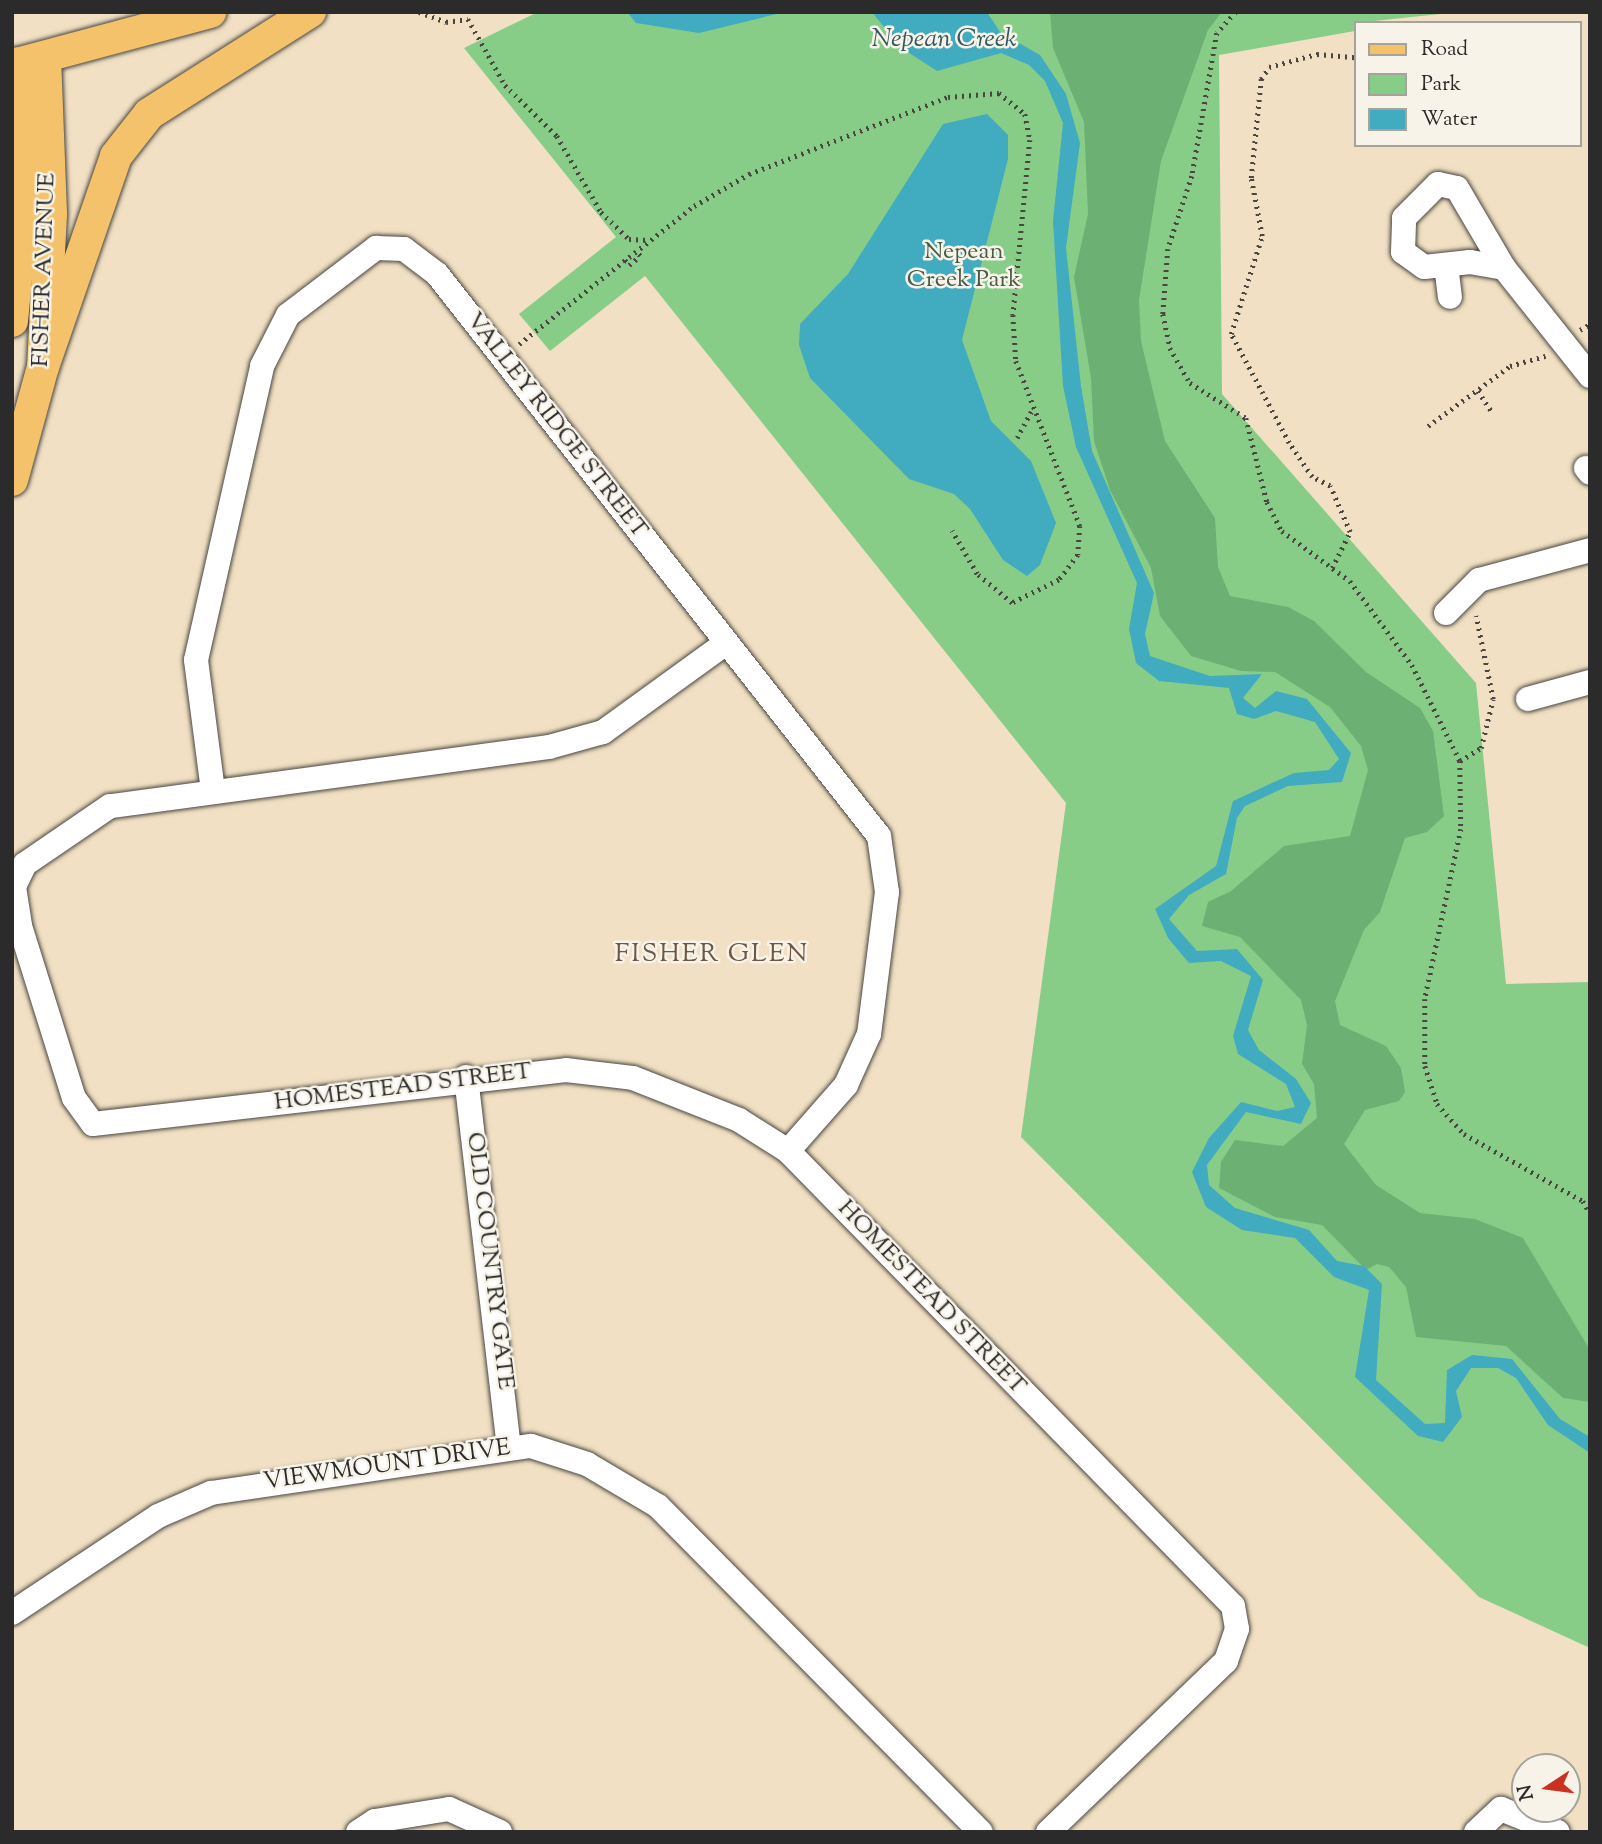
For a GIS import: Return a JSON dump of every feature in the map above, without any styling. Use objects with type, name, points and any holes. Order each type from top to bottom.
[{"type":"main road","points":[[25,62],[210,12]]},
{"type":"main road","points":[[43,367],[97,198],[132,135],[149,114],[194,80],[310,12]]},
{"type":"main road","name":"FISHER AVENUE","points":[[12,321],[25,62]]},
{"type":"main road","name":"FISHER AVENUE","points":[[12,480],[43,367],[51,213],[25,62]]},
{"type":"street","points":[[1504,268],[1446,265],[1424,267],[1403,252],[1404,218],[1438,184],[1457,188],[1473,205],[1504,268],[1590,376]]},
{"type":"street","name":"VALLEY RIDGE STREET","points":[[213,791],[196,660],[246,416],[274,336],[288,315],[359,259],[391,246],[421,258],[437,274],[879,836],[887,892],[869,1034],[846,1085],[788,1151]]},
{"type":"street","points":[[1446,265],[1450,297]]},
{"type":"street","points":[[1446,613],[1479,580],[1590,550]]},
{"type":"street","name":"HOMESTEAD STREET","points":[[726,643],[603,732],[549,747],[110,806],[24,864],[14,887],[20,926],[83,1114],[93,1124],[118,1126],[466,1076],[566,1070],[633,1078],[738,1120],[788,1151],[1233,1606],[1237,1629],[1226,1661],[1048,1832]]},
{"type":"street","points":[[1528,699],[1590,681]]},
{"type":"street","name":"OLD COUNTRY GATE","points":[[466,1076],[509,1446]]},
{"type":"street","name":"VIEWMOUNT DRIVE","points":[[12,1613],[158,1516],[211,1493],[509,1446],[587,1464],[659,1506],[981,1832]]},
{"type":"street","points":[[358,1832],[375,1821],[449,1809],[500,1832]]},
{"type":"street","points":[[1476,1832],[1501,1809],[1558,1832]]},
{"type":"path","points":[[419,12],[446,22],[468,19],[505,85],[557,136],[601,212],[629,239],[650,240]]},
{"type":"path","points":[[1236,12],[1215,44],[1192,176],[1168,249],[1163,314],[1170,348],[1190,383],[1246,418],[1267,502],[1282,531],[1350,581],[1412,665],[1460,761],[1461,830],[1425,999],[1425,1066],[1437,1104],[1464,1134],[1583,1201],[1590,1213]]},
{"type":"path","points":[[1332,568],[1350,532],[1330,486],[1312,477],[1289,443],[1231,334],[1262,236],[1251,178],[1261,79],[1269,67],[1317,54],[1354,57]]},
{"type":"path","points":[[502,358],[650,240],[749,174],[948,97],[999,93],[1024,114],[1030,140],[1013,315],[1016,361],[1031,412],[1080,526],[1077,555],[1059,580],[1012,603],[977,574],[952,531]]},
{"type":"path","points":[[1427,426],[1510,366],[1542,359],[1590,324]]},
{"type":"path","points":[[1478,391],[1492,412]]},
{"type":"path","points":[[1017,438],[1031,412]]},
{"type":"path","points":[[1460,761],[1481,748],[1493,699],[1477,617],[1463,594]]},
{"type":"green space","name":"Nepean Creek Park","points":[[538,12],[1459,12],[1354,21],[1354,31],[1219,55],[1222,394],[1476,683],[1506,984],[1590,982],[1590,1648],[1479,1597],[1021,1137],[1066,803],[645,276],[550,351],[519,314],[616,237],[464,48]]},
{"type":"green space","points":[[1050,12],[1222,12],[1208,30],[1161,161],[1139,300],[1141,341],[1165,441],[1215,518],[1218,567],[1230,596],[1288,607],[1314,621],[1366,672],[1420,708],[1433,731],[1444,816],[1427,832],[1405,838],[1380,912],[1364,930],[1335,1001],[1340,1025],[1386,1046],[1401,1068],[1405,1092],[1399,1101],[1365,1110],[1344,1144],[1376,1185],[1420,1213],[1475,1219],[1523,1238],[1590,1350],[1590,1402],[1563,1398],[1506,1346],[1416,1337],[1406,1287],[1389,1267],[1377,1264],[1366,1270],[1322,1225],[1275,1217],[1219,1188],[1221,1162],[1235,1140],[1283,1146],[1317,1118],[1314,1084],[1302,1064],[1307,1025],[1301,1000],[1240,937],[1202,926],[1208,902],[1231,891],[1284,846],[1350,836],[1368,770],[1361,746],[1330,707],[1275,672],[1241,671],[1191,656],[1160,616],[1151,568],[1110,490],[1094,441],[1091,378],[1074,277],[1088,214],[1084,122],[1053,48]]},
{"type":"water","points":[[627,12],[785,12],[699,33],[636,23]]},
{"type":"water","name":"Nepean Creek","points":[[872,12],[987,12],[1000,32],[1040,55],[1066,94],[1080,143],[1066,248],[1081,386],[1092,451],[1154,593],[1145,634],[1150,656],[1210,676],[1262,674],[1243,698],[1255,708],[1276,691],[1307,699],[1351,753],[1342,782],[1288,786],[1245,806],[1237,818],[1226,874],[1189,895],[1169,919],[1197,951],[1237,949],[1263,980],[1248,1030],[1259,1050],[1296,1079],[1311,1103],[1301,1124],[1246,1112],[1207,1165],[1209,1185],[1235,1208],[1309,1230],[1337,1261],[1364,1266],[1382,1284],[1376,1380],[1425,1424],[1445,1423],[1447,1370],[1472,1355],[1512,1359],[1560,1419],[1590,1437],[1590,1453],[1548,1425],[1516,1378],[1498,1368],[1471,1368],[1456,1391],[1462,1417],[1443,1442],[1418,1436],[1355,1377],[1369,1290],[1334,1277],[1295,1238],[1242,1230],[1206,1207],[1192,1172],[1209,1138],[1241,1102],[1277,1111],[1295,1107],[1286,1084],[1238,1054],[1233,1036],[1251,976],[1221,961],[1189,963],[1168,938],[1155,909],[1216,866],[1233,801],[1294,773],[1329,770],[1339,759],[1315,722],[1276,711],[1254,719],[1237,714],[1229,688],[1159,681],[1136,663],[1129,629],[1137,583],[1076,447],[1063,386],[1053,221],[1063,123],[1045,81],[1029,65],[1001,53],[937,71],[900,47]]},
{"type":"water","points":[[987,114],[1008,135],[1008,159],[962,340],[991,421],[1031,461],[1056,523],[1040,565],[1027,576],[1003,560],[970,509],[954,494],[909,479],[810,378],[799,345],[800,324],[848,274],[943,124]]},
{"type":"district","name":"FISHER GLEN","points":[[712,955]]}]
